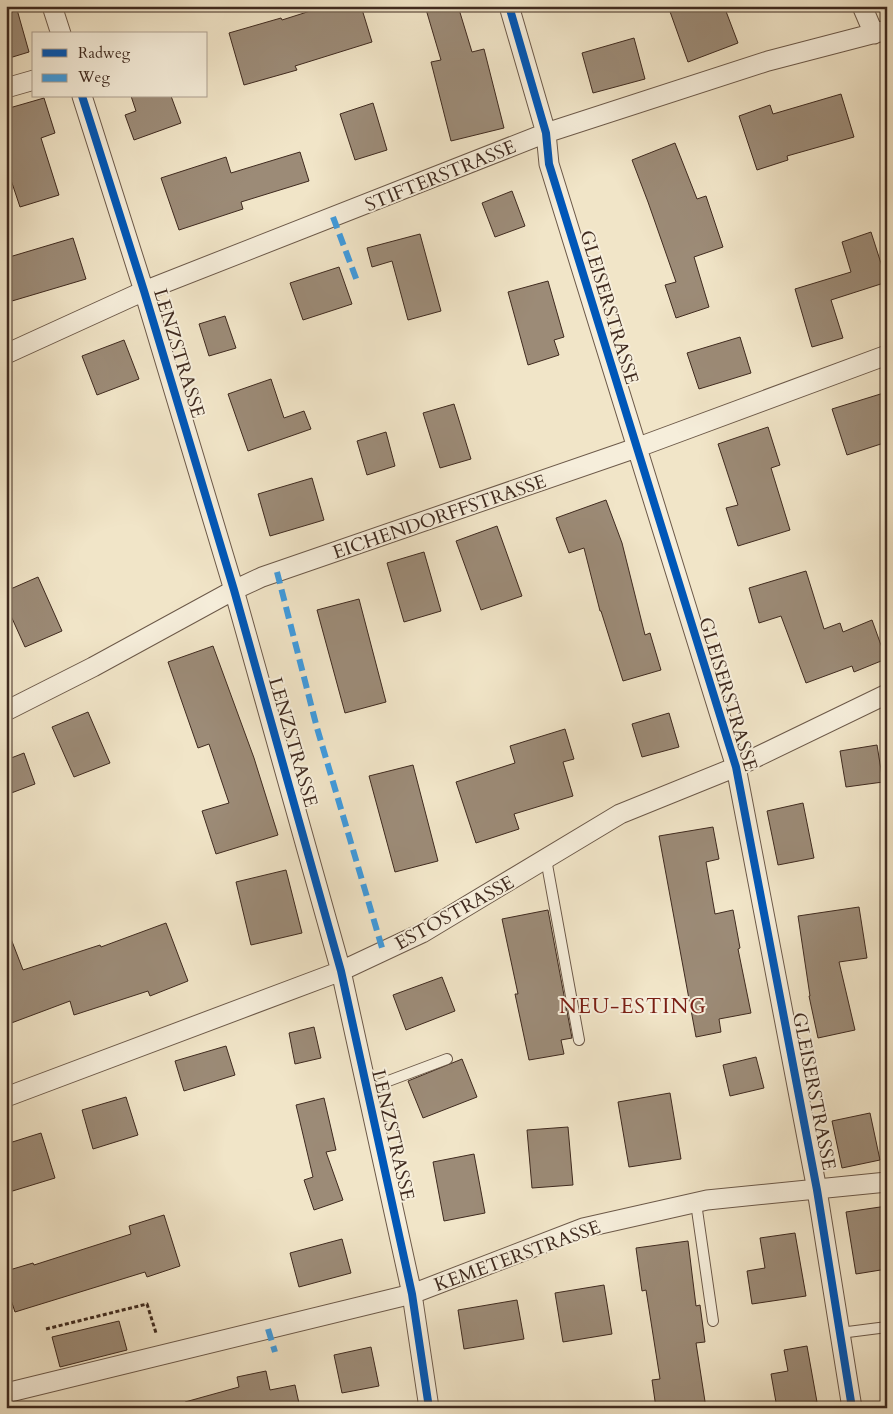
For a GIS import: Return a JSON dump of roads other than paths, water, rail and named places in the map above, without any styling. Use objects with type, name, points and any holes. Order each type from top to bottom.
[{"type":"street","points":[[52,6],[60,32]]},
{"type":"street","name":"GLEISERSTRASSE","points":[[509,6],[546,133],[549,164],[736,767],[817,1190],[852,1408]]},
{"type":"street","points":[[862,6],[880,32]]},
{"type":"street","name":"STIFTERSTRASSE","points":[[6,354],[144,291],[546,133],[768,61],[880,32]]},
{"type":"street","points":[[6,88],[32,81]]},
{"type":"street","name":"LENZSTRASSE","points":[[83,98],[144,291],[234,590],[341,971],[412,1294],[429,1408]]},
{"type":"street","name":"EICHENDORFFSTRASSE","points":[[6,711],[262,577],[636,448],[887,355]]},
{"type":"street","name":"ESTOSTRASSE","points":[[6,1097],[341,971],[422,933],[620,814],[736,767],[887,694]]},
{"type":"street","name":"KEMETERSTRASSE","points":[[6,1393],[412,1294],[584,1228],[707,1200],[887,1182]]},
{"type":"lane","points":[[546,859],[579,1040]]},
{"type":"lane","points":[[367,1089],[447,1059]]},
{"type":"lane","points":[[696,1202],[713,1321]]},
{"type":"lane","points":[[840,1333],[887,1327]]},
{"type":"district","name":"NEU-ESTING","points":[[633,1006]]}]
